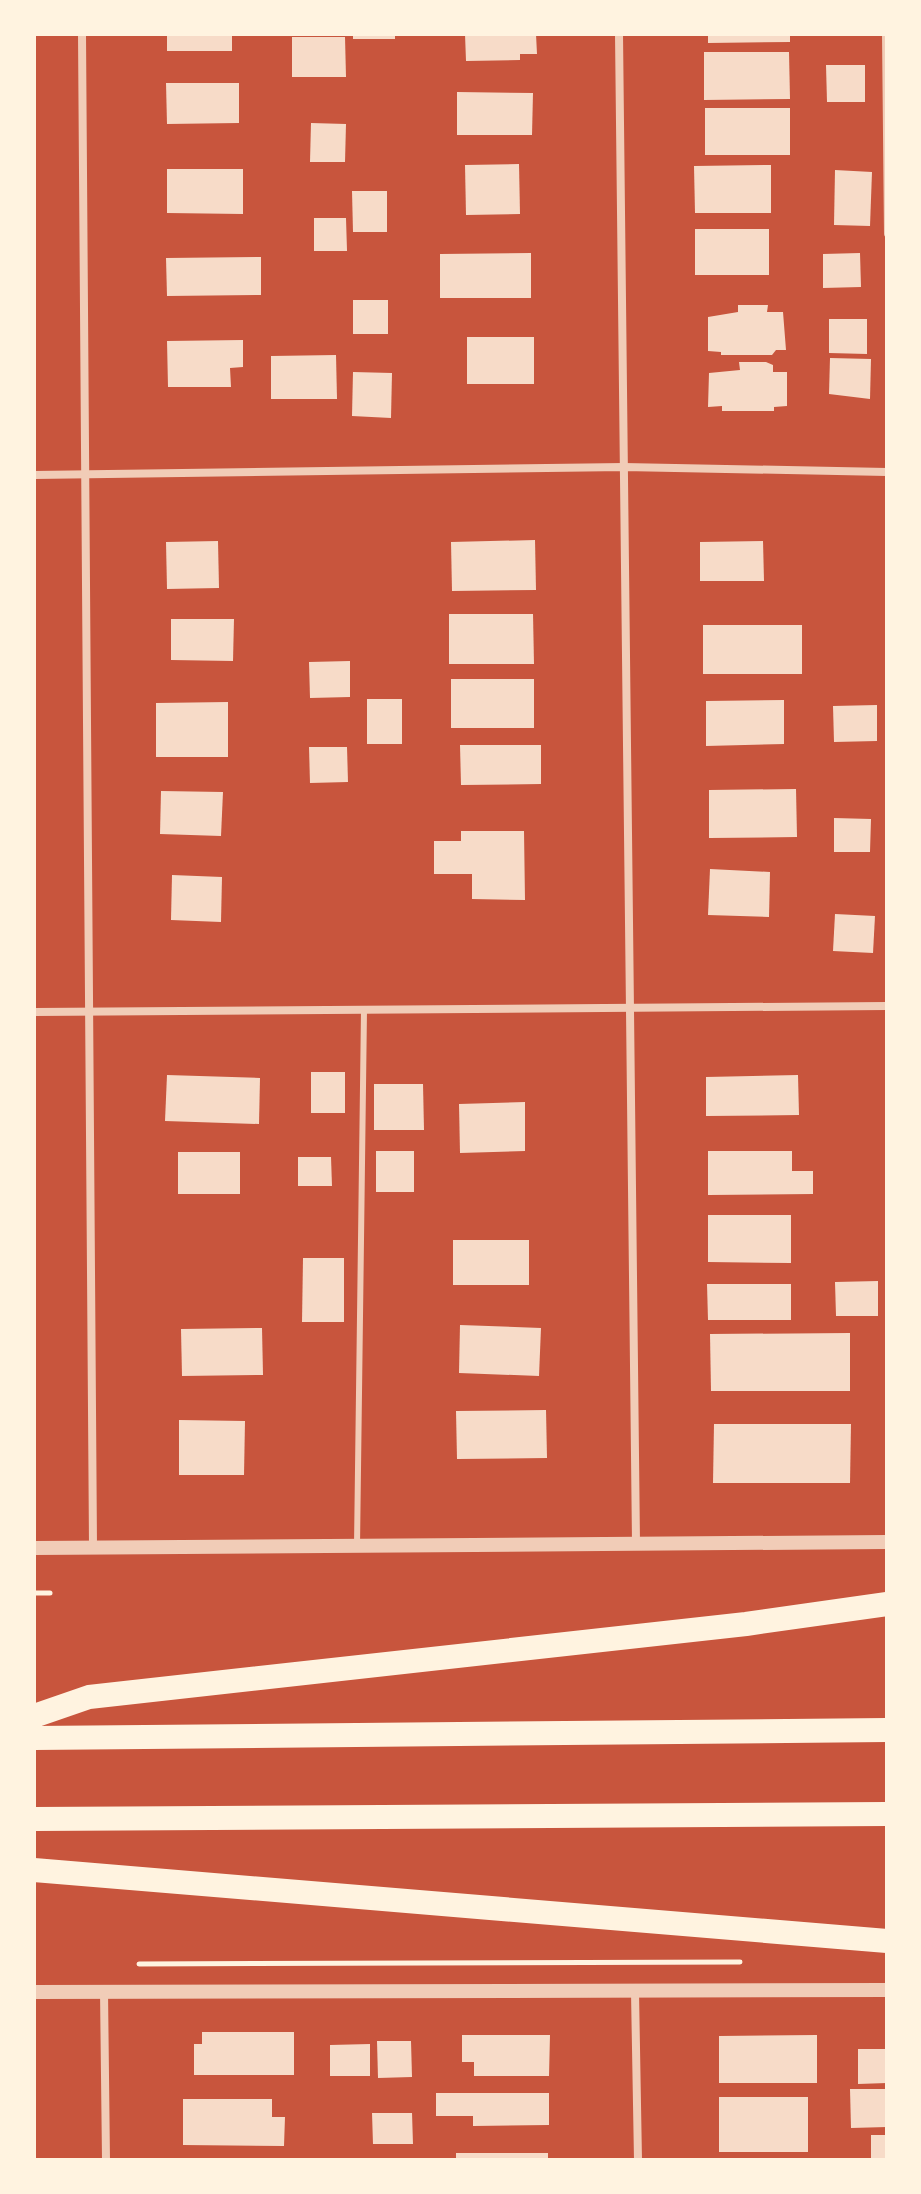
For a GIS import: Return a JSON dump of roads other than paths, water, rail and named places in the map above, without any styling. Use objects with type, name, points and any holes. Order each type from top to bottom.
[{"type":"highway","points":[[34,1716],[89,1697],[746,1624],[887,1604]]},
{"type":"highway","points":[[34,1738],[887,1730]]},
{"type":"highway","points":[[34,1819],[887,1814]]},
{"type":"highway","points":[[34,1870],[887,1941]]},
{"type":"street","points":[[82,34],[88,474],[93,1547]]},
{"type":"street","points":[[619,34],[636,1543]]},
{"type":"street","points":[[34,475],[624,467],[887,472]]},
{"type":"street","points":[[34,1012],[887,1006]]},
{"type":"street","points":[[34,1548],[887,1542]]},
{"type":"street","points":[[34,1992],[887,1990]]},
{"type":"street","points":[[104,1991],[106,2160]]},
{"type":"street","points":[[635,1992],[638,2160]]},
{"type":"lane","points":[[885,34],[887,234]]},
{"type":"lane","points":[[357,1546],[364,1010]]}]
